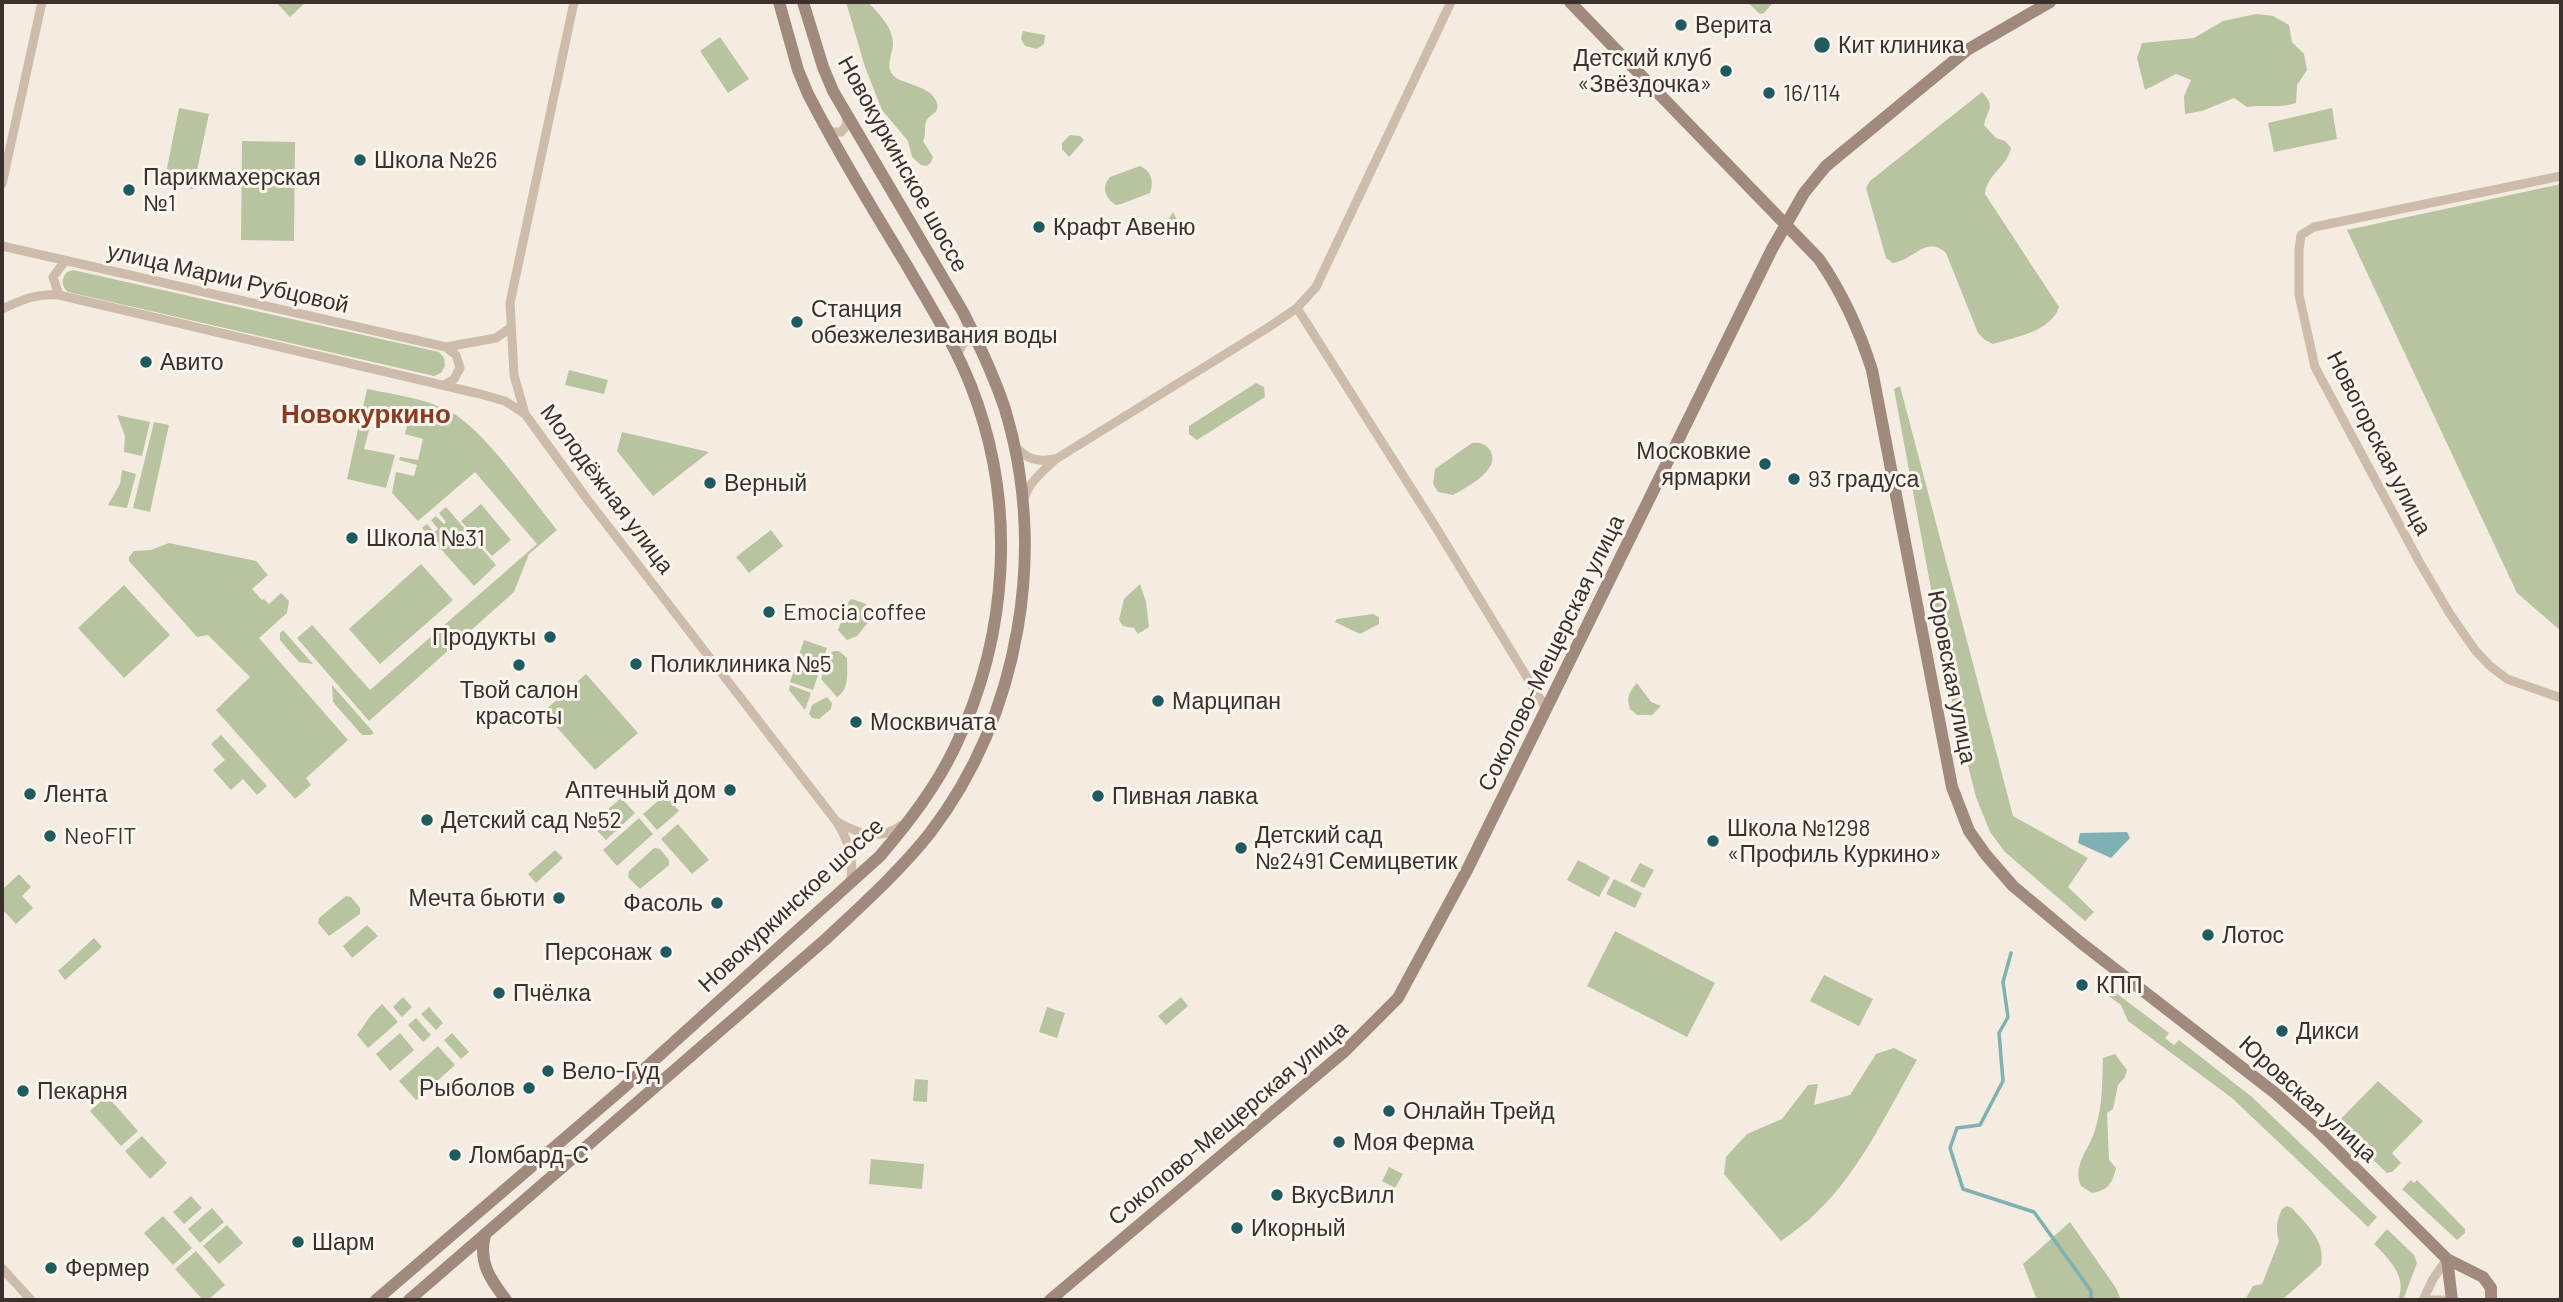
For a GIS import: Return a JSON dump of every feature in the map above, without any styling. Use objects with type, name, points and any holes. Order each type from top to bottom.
[{"type":"street","points":[[2,184],[42,2]]},
{"type":"street","name":"Молодёжная улица","points":[[574,2],[513,284],[510,328],[514,374],[525,414],[587,499],[845,834],[852,857],[849,886]]},
{"type":"street","name":"Новокуркинское шоссе","points":[[378,1299],[621,1090],[880,856],[912,818],[954,749],[968,719],[988,655],[1000,586],[1001,526],[994,470],[981,415],[957,356],[824,125],[798,70],[779,2]]},
{"type":"street","name":"Новокуркинское шоссе","points":[[409,1300],[826,939],[886,882],[931,831],[955,795],[977,756],[1003,689],[1013,651],[1024,568],[1023,504],[1005,410],[980,346],[963,312],[846,113],[823,67],[803,2]]},
{"type":"street","points":[[1023,504],[1030,485],[1056,459],[1297,308],[1316,287],[1451,2]]},
{"type":"street","name":"Юровская улица","points":[[1570,2],[1819,259],[1853,316],[1872,370],[1952,787],[1964,819],[1978,844],[2026,898],[2275,1093],[2317,1130],[2447,1259],[2477,1274]]},
{"type":"street","name":"Соколово-Мещерская улица","points":[[1050,1300],[1344,1052],[1398,998],[1443,917],[1547,710],[1786,223],[1812,181],[1855,141],[1967,50],[2050,2]]},
{"type":"street","points":[[824,125],[833,132],[841,132],[847,125],[846,113]]},
{"type":"street","name":"Новогорская улица","points":[[2561,176],[2314,227],[2301,236],[2298,250],[2299,295],[2315,367],[2432,584],[2475,650],[2490,666],[2507,679],[2561,698]]},
{"type":"street","name":"улица Марии Рубцовой","points":[[2,246],[446,347]]},
{"type":"street","points":[[59,295],[53,276],[65,261]]},
{"type":"street","points":[[2,309],[29,296],[44,293],[59,295],[444,385],[505,401],[525,414]]},
{"type":"street","points":[[1297,308],[1547,710]]},
{"type":"street","points":[[446,347],[496,338],[510,328]]},
{"type":"street","points":[[957,356],[964,342],[972,341],[980,346]]},
{"type":"street","points":[[444,385],[454,379],[460,368],[456,355],[446,347]]},
{"type":"street","points":[[1013,442],[1027,457],[1037,462],[1056,459]]},
{"type":"street","name":"Молодёжная улица","points":[[836,821],[871,836],[896,829],[912,818]]},
{"type":"street","points":[[485,1235],[483,1261],[489,1276],[506,1300]]},
{"type":"street","points":[[2447,1259],[2450,1297]]},
{"type":"street","points":[[2423,1300],[2432,1279],[2447,1259]]},
{"type":"street","points":[[2,1268],[31,1300]]},
{"type":"street","points":[[2450,1297],[2458,1278],[2471,1273],[2488,1282],[2491,1300]]},
{"type":"street","points":[[2431,1300],[2450,1297]]},
{"type":"green space","points":[[276,2],[306,2],[290,17]]},
{"type":"green space","points":[[846,2],[868,2],[888,26],[892,37],[893,47],[889,63],[893,75],[929,92],[937,103],[937,109],[925,125],[923,141],[933,157],[927,166],[921,165],[912,157],[908,141],[882,110],[865,67]]},
{"type":"green space","points":[[1747,2],[1771,2],[1772,4],[1760,14]]},
{"type":"green space","points":[[2256,14],[2273,16],[2289,25],[2292,42],[2304,54],[2307,70],[2297,85],[2296,103],[2247,107],[2234,98],[2202,111],[2185,114],[2184,96],[2191,80],[2176,74],[2145,90],[2137,58],[2142,43],[2194,38],[2223,21]]},
{"type":"green space","points":[[1023,31],[1045,35],[1044,44],[1037,49],[1025,46],[1021,39]]},
{"type":"green space","points":[[720,37],[749,79],[728,93],[700,51]]},
{"type":"green space","points":[[1982,92],[1990,105],[1984,125],[1996,138],[2005,141],[2011,148],[2006,160],[1989,181],[1985,194],[2059,307],[2055,315],[2040,328],[1993,344],[1978,333],[1946,253],[1939,248],[1926,247],[1893,263],[1886,258],[1866,188],[1870,181]]},
{"type":"green space","points":[[179,108],[209,114],[193,189],[164,183]]},
{"type":"green space","points":[[2332,108],[2337,139],[2274,152],[2268,123]]},
{"type":"green space","points":[[1070,135],[1080,136],[1084,140],[1069,157],[1062,149],[1062,143]]},
{"type":"green space","points":[[242,141],[295,142],[294,241],[241,240]]},
{"type":"green space","points":[[1140,166],[1151,178],[1150,193],[1116,205],[1106,192],[1107,181],[1110,177]]},
{"type":"green space","points":[[2561,184],[2561,631],[2517,593],[2347,230]]},
{"type":"green space","points":[[1173,212],[1180,226],[1177,232],[1170,235],[1157,230],[1168,220]]},
{"type":"green space","points":[[73,270],[439,352],[444,358],[445,366],[441,373],[434,376],[68,292],[63,280],[67,272]]},
{"type":"green space","points":[[569,370],[608,380],[604,394],[565,385]]},
{"type":"green space","points":[[1256,383],[1264,387],[1265,397],[1197,440],[1189,434],[1189,426]]},
{"type":"green space","points":[[1900,386],[2013,816],[2088,858],[2068,887],[2094,912],[2085,921],[2005,852],[1990,832],[1976,797],[1951,697],[1894,389]]},
{"type":"green space","points":[[367,389],[424,401],[456,415],[496,453],[557,530],[529,554],[514,592],[369,721],[297,638],[312,625],[370,690],[537,544],[475,472],[418,521],[392,493],[396,472],[414,476],[417,465],[399,460],[400,457],[418,460],[423,439],[405,434],[409,418],[374,411],[364,449],[395,455],[386,488],[347,479]]},
{"type":"green space","points":[[117,415],[150,422],[142,456],[124,452],[125,436]]},
{"type":"green space","points":[[154,422],[169,425],[150,512],[133,508]]},
{"type":"green space","points":[[622,432],[709,452],[653,496],[617,451]]},
{"type":"green space","points":[[1472,443],[1487,447],[1491,452],[1491,465],[1480,478],[1453,495],[1438,492],[1433,484],[1435,469]]},
{"type":"green space","points":[[122,470],[136,474],[127,508],[108,505],[120,484]]},
{"type":"green space","points":[[481,504],[511,540],[492,556],[461,521]]},
{"type":"green space","points":[[446,507],[496,565],[474,586],[422,528],[427,524],[434,532],[438,529],[431,520],[436,516],[444,524],[446,522],[439,513]]},
{"type":"green space","points":[[771,530],[783,546],[749,573],[736,557]]},
{"type":"green space","points":[[169,543],[256,561],[268,575],[252,589],[269,604],[281,593],[289,601],[287,613],[259,638],[348,740],[306,778],[311,785],[295,799],[216,710],[250,677],[208,635],[197,637],[129,561],[134,551],[151,550]]},
{"type":"green space","points":[[421,564],[453,600],[380,664],[349,629]]},
{"type":"green space","points":[[1140,584],[1146,602],[1149,627],[1138,634],[1134,628],[1123,626],[1119,620],[1124,599]]},
{"type":"green space","points":[[124,585],[170,635],[124,678],[78,628]]},
{"type":"green space","points":[[852,599],[866,604],[871,619],[857,636],[847,640],[838,630]]},
{"type":"green space","points":[[1373,614],[1379,617],[1379,624],[1360,634],[1335,622],[1337,619]]},
{"type":"green space","points":[[283,630],[313,664],[299,662],[280,640]]},
{"type":"green space","points":[[804,640],[827,648],[813,690],[790,682]]},
{"type":"green space","points":[[839,651],[847,658],[846,685],[837,697],[821,679],[830,653]]},
{"type":"green space","points":[[586,674],[638,733],[595,770],[543,712]]},
{"type":"green space","points":[[1637,683],[1651,702],[1661,706],[1652,715],[1637,715],[1630,709],[1629,695]]},
{"type":"green space","points":[[332,685],[374,733],[362,735],[333,702]]},
{"type":"green space","points":[[790,685],[811,693],[805,710],[789,690]]},
{"type":"green space","points":[[827,697],[832,703],[831,709],[819,719],[812,718],[809,714],[812,705]]},
{"type":"green space","points":[[221,735],[267,786],[257,795],[243,779],[231,790],[213,770],[225,760],[211,744]]},
{"type":"green space","points":[[665,795],[679,811],[657,830],[643,814]]},
{"type":"green space","points":[[621,798],[635,813],[606,840],[591,824]]},
{"type":"green space","points":[[639,818],[653,834],[617,866],[603,850]]},
{"type":"green space","points":[[678,824],[709,860],[692,874],[661,839]]},
{"type":"green space","points":[[654,848],[660,849],[669,860],[669,865],[640,889],[628,877],[629,871]]},
{"type":"green space","points":[[555,850],[563,858],[536,883],[528,874]]},
{"type":"green space","points":[[1578,860],[1610,877],[1599,897],[1567,880]]},
{"type":"green space","points":[[1640,863],[1654,870],[1644,888],[1630,881]]},
{"type":"green space","points":[[19,874],[31,887],[22,896],[33,908],[16,924],[2,909],[2,890]]},
{"type":"green space","points":[[1614,879],[1642,893],[1635,908],[1606,894]]},
{"type":"green space","points":[[346,896],[351,897],[360,908],[360,914],[329,936],[318,923],[319,918]]},
{"type":"green space","points":[[367,925],[378,936],[352,958],[343,946]]},
{"type":"green space","points":[[1615,931],[1715,983],[1687,1037],[1587,986]]},
{"type":"green space","points":[[94,938],[102,947],[65,980],[58,971]]},
{"type":"green space","points":[[1824,975],[1873,999],[1859,1026],[1810,1001]]},
{"type":"green space","points":[[2108,987],[2169,1033],[2165,1038],[2174,1045],[2179,1040],[2252,1097],[2377,1217],[2368,1227],[2232,1098],[2128,1021],[2121,1005],[2102,991]]},
{"type":"green space","points":[[403,997],[412,1007],[402,1017],[393,1007]]},
{"type":"green space","points":[[1181,997],[1188,1006],[1166,1025],[1158,1016]]},
{"type":"green space","points":[[382,1004],[398,1022],[368,1048],[357,1035]]},
{"type":"green space","points":[[429,1007],[443,1023],[436,1030],[421,1014]]},
{"type":"green space","points":[[1047,1007],[1065,1013],[1057,1038],[1039,1032]]},
{"type":"green space","points":[[416,1018],[431,1035],[423,1042],[408,1025]]},
{"type":"green space","points":[[400,1033],[414,1050],[390,1071],[376,1054]]},
{"type":"green space","points":[[452,1033],[469,1052],[461,1059],[444,1040]]},
{"type":"green space","points":[[438,1046],[455,1065],[416,1100],[399,1081]]},
{"type":"green space","points":[[1894,1048],[1917,1060],[1871,1141],[1831,1198],[1781,1241],[1724,1174],[1726,1157],[1747,1134],[1782,1119],[1808,1085],[1818,1084],[1814,1105],[1850,1095],[1876,1054]]},
{"type":"green space","points":[[2115,1054],[2127,1070],[2118,1085],[2113,1109],[2107,1113],[2109,1160],[2116,1168],[2108,1185],[2092,1193],[2081,1186],[2080,1164],[2098,1121],[2103,1058]]},
{"type":"green space","points":[[915,1079],[928,1080],[927,1102],[913,1101]]},
{"type":"green space","points":[[2378,1081],[2423,1121],[2392,1153],[2401,1163],[2387,1173],[2351,1139],[2350,1132],[2345,1127],[2340,1128],[2336,1124]]},
{"type":"green space","points":[[107,1096],[138,1131],[121,1146],[90,1111]]},
{"type":"green space","points":[[142,1136],[167,1163],[150,1179],[125,1151]]},
{"type":"green space","points":[[871,1159],[924,1164],[922,1189],[869,1184]]},
{"type":"green space","points":[[1389,1167],[1403,1174],[1395,1188],[1382,1181]]},
{"type":"green space","points":[[2411,1180],[2414,1183],[2417,1180],[2465,1229],[2465,1233],[2457,1240],[2402,1189]]},
{"type":"green space","points":[[191,1196],[202,1208],[184,1224],[173,1212]]},
{"type":"green space","points":[[2287,1206],[2292,1208],[2314,1234],[2321,1248],[2321,1265],[2282,1300],[2245,1300],[2253,1286],[2262,1284],[2279,1241],[2279,1217],[2282,1209]]},
{"type":"green space","points":[[212,1208],[224,1222],[200,1243],[188,1229]]},
{"type":"green space","points":[[163,1216],[192,1248],[173,1265],[144,1233]]},
{"type":"green space","points":[[2070,1222],[2116,1288],[2121,1300],[2037,1300],[2023,1264]]},
{"type":"green space","points":[[227,1225],[243,1243],[219,1264],[203,1246]]},
{"type":"green space","points":[[2387,1229],[2414,1255],[2417,1263],[2403,1300],[2398,1300],[2401,1284],[2399,1276],[2374,1244]]},
{"type":"green space","points":[[196,1251],[225,1285],[208,1300],[203,1300],[175,1269]]},
{"type":"water","points":[[2127,832],[2130,838],[2111,858],[2078,843],[2080,833]]},
{"type":"waterway","points":[[2011,953],[2003,982],[2008,1017],[1999,1033],[2003,1081],[1980,1125],[1957,1128],[1950,1148],[1963,1189],[2034,1212],[2091,1291],[2091,1300]]},
{"type":"place","name":"Верита","points":[[1681,25]]},
{"type":"place","name":"Кит клиника","points":[[1822,45]]},
{"type":"place","name":"Детский клуб «Звёздочка»","points":[[1726,71]]},
{"type":"place","name":"16/114","points":[[1769,93]]},
{"type":"place","name":"Школа №26","points":[[360,160]]},
{"type":"place","name":"Парикмахерская №1","points":[[129,190]]},
{"type":"place","name":"Крафт Авеню","points":[[1039,227]]},
{"type":"place","name":"Станция обезжелезивания воды","points":[[797,322]]},
{"type":"place","name":"Авито","points":[[146,362]]},
{"type":"place","name":"Московкие ярмарки","points":[[1765,464]]},
{"type":"place","name":"93 градуса","points":[[1794,479]]},
{"type":"place","name":"Верный","points":[[710,483]]},
{"type":"place","name":"Школа №31","points":[[352,538]]},
{"type":"place","name":"Emocia coffee","points":[[769,612]]},
{"type":"place","name":"Продукты","points":[[550,637]]},
{"type":"place","name":"Поликлиника №5","points":[[636,664]]},
{"type":"place","name":"Твой салон красоты","points":[[519,665]]},
{"type":"place","name":"Марципан","points":[[1158,701]]},
{"type":"place","name":"Москвичата","points":[[856,722]]},
{"type":"place","name":"Аптечный дом","points":[[730,790]]},
{"type":"place","name":"Лента","points":[[30,794]]},
{"type":"place","name":"Пивная лавка","points":[[1098,796]]},
{"type":"place","name":"Детский сад №52","points":[[427,820]]},
{"type":"place","name":"NeoFIT","points":[[50,836]]},
{"type":"place","name":"Школа №1298 «Профиль Куркино»","points":[[1713,841]]},
{"type":"place","name":"Детский сад №2491 Семицветик","points":[[1241,848]]},
{"type":"place","name":"Мечта бьюти","points":[[559,898]]},
{"type":"place","name":"Фасоль","points":[[717,903]]},
{"type":"place","name":"Лотос","points":[[2208,935]]},
{"type":"place","name":"Персонаж","points":[[666,952]]},
{"type":"place","name":"КПП","points":[[2082,985]]},
{"type":"place","name":"Пчёлка","points":[[499,993]]},
{"type":"place","name":"Дикси","points":[[2282,1031]]},
{"type":"place","name":"Вело-Гуд","points":[[548,1071]]},
{"type":"place","name":"Рыболов","points":[[529,1088]]},
{"type":"place","name":"Пекарня","points":[[23,1091]]},
{"type":"place","name":"Онлайн Трейд","points":[[1389,1111]]},
{"type":"place","name":"Моя Ферма","points":[[1339,1142]]},
{"type":"place","name":"Ломбард-С","points":[[455,1155]]},
{"type":"place","name":"ВкусВилл","points":[[1277,1195]]},
{"type":"place","name":"Икорный","points":[[1237,1228]]},
{"type":"place","name":"Шарм","points":[[298,1242]]},
{"type":"place","name":"Фермер","points":[[51,1268]]},
{"type":"district","name":"Новокуркино","points":[[366,414]]}]
